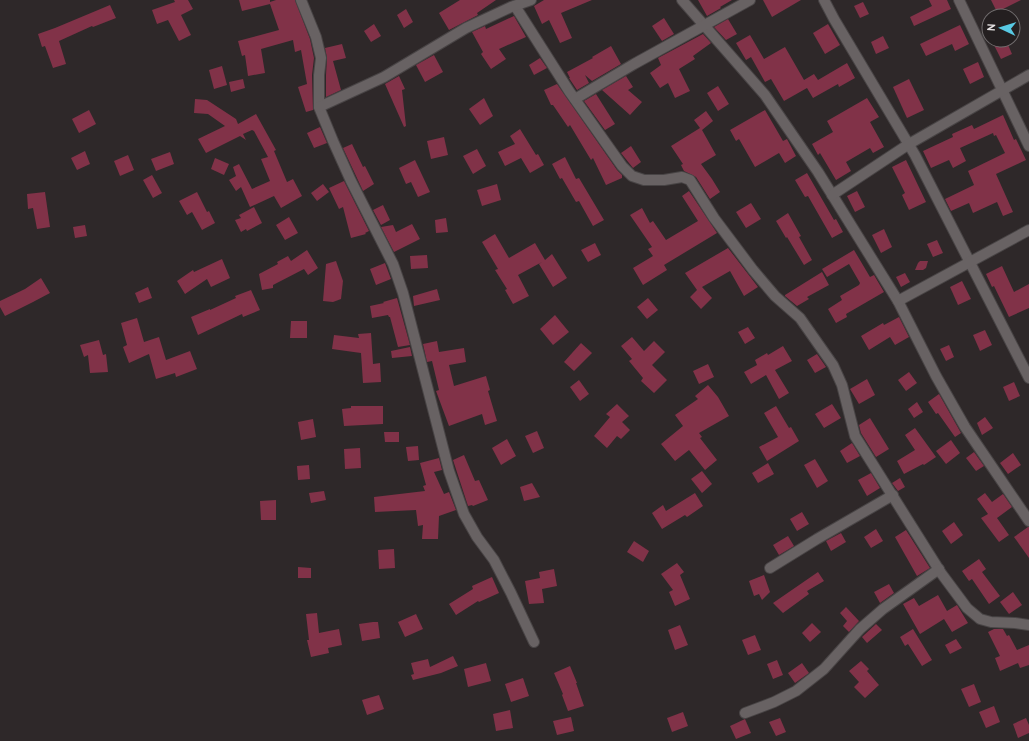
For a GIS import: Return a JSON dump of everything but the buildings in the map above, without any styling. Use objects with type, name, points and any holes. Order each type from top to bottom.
[{"type":"street","points":[[301,0],[316,37],[321,58],[319,75],[320,107],[348,174],[380,235],[396,271],[449,471],[464,514],[477,537],[494,560],[534,642]]},
{"type":"street","points":[[682,0],[765,95],[818,172],[898,301],[954,408],[1029,521]]},
{"type":"street","points":[[575,99],[750,0]]},
{"type":"street","points":[[824,0],[909,144],[1029,378]]},
{"type":"street","points":[[959,0],[1029,146]]},
{"type":"street","points":[[320,107],[384,77],[466,28],[523,2],[575,99],[622,166],[632,176],[644,180],[664,180],[682,177],[690,180],[714,218],[753,270],[775,296],[800,318],[834,365],[842,385],[855,436],[939,569],[967,608],[980,619],[991,622],[1016,622],[1029,625]]},
{"type":"street","points":[[832,195],[909,144],[1029,75]]},
{"type":"street","points":[[898,301],[1029,230]]},
{"type":"street","points":[[770,568],[893,495]]},
{"type":"street","points":[[744,712],[774,702],[796,691],[824,669],[860,629],[883,609],[939,569]]}]
